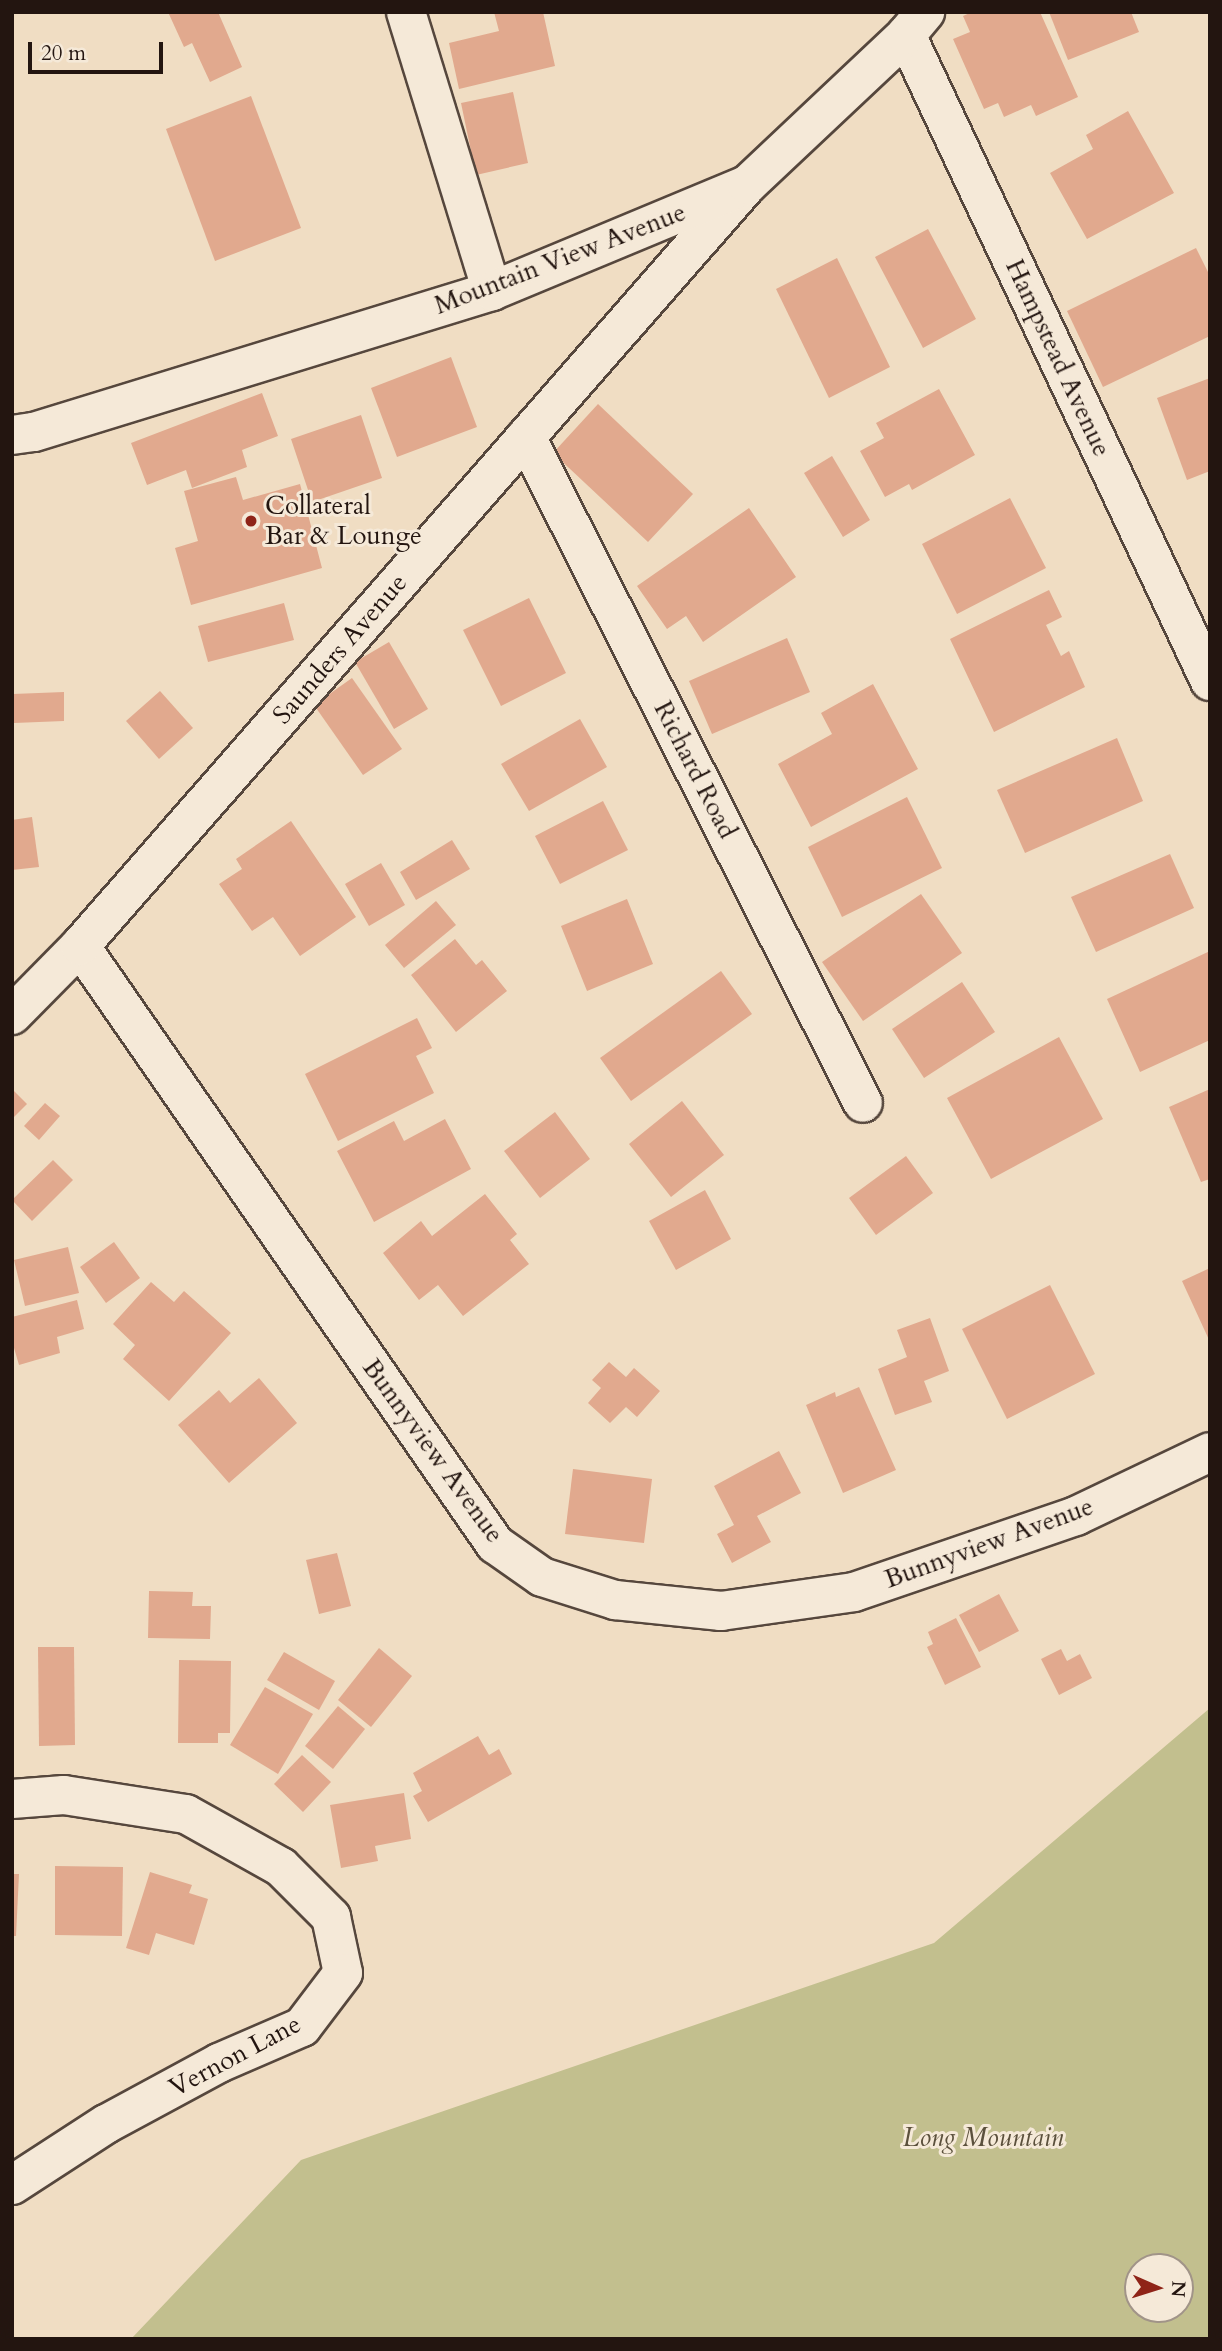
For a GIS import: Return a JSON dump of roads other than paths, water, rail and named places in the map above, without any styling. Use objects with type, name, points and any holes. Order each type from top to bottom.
[{"type":"street","points":[[406,12],[492,291]]},
{"type":"street","name":"Mountain View Avenue","points":[[12,435],[34,432],[492,291],[747,185],[916,23]]},
{"type":"street","name":"Hampstead Avenue","points":[[916,23],[1210,681]]},
{"type":"street","name":"Saunders Avenue","points":[[12,1015],[80,946],[747,185]]},
{"type":"street","name":"Richard Road","points":[[526,437],[863,1103]]},
{"type":"street","name":"Bunnyview Avenue","points":[[80,946],[495,1544],[541,1577],[615,1600],[721,1612],[854,1592],[1076,1516],[1210,1452]]},
{"type":"street","name":"Vernon Lane","points":[[12,1799],[64,1795],[186,1814],[281,1867],[331,1917],[344,1973],[302,2027],[219,2063],[106,2124],[12,2185]]},
{"type":"place","name":"Collateral Bar & Lounge","points":[[251,521]]},
{"type":"park label","name":"Long Mountain","points":[[983,2138]]}]
